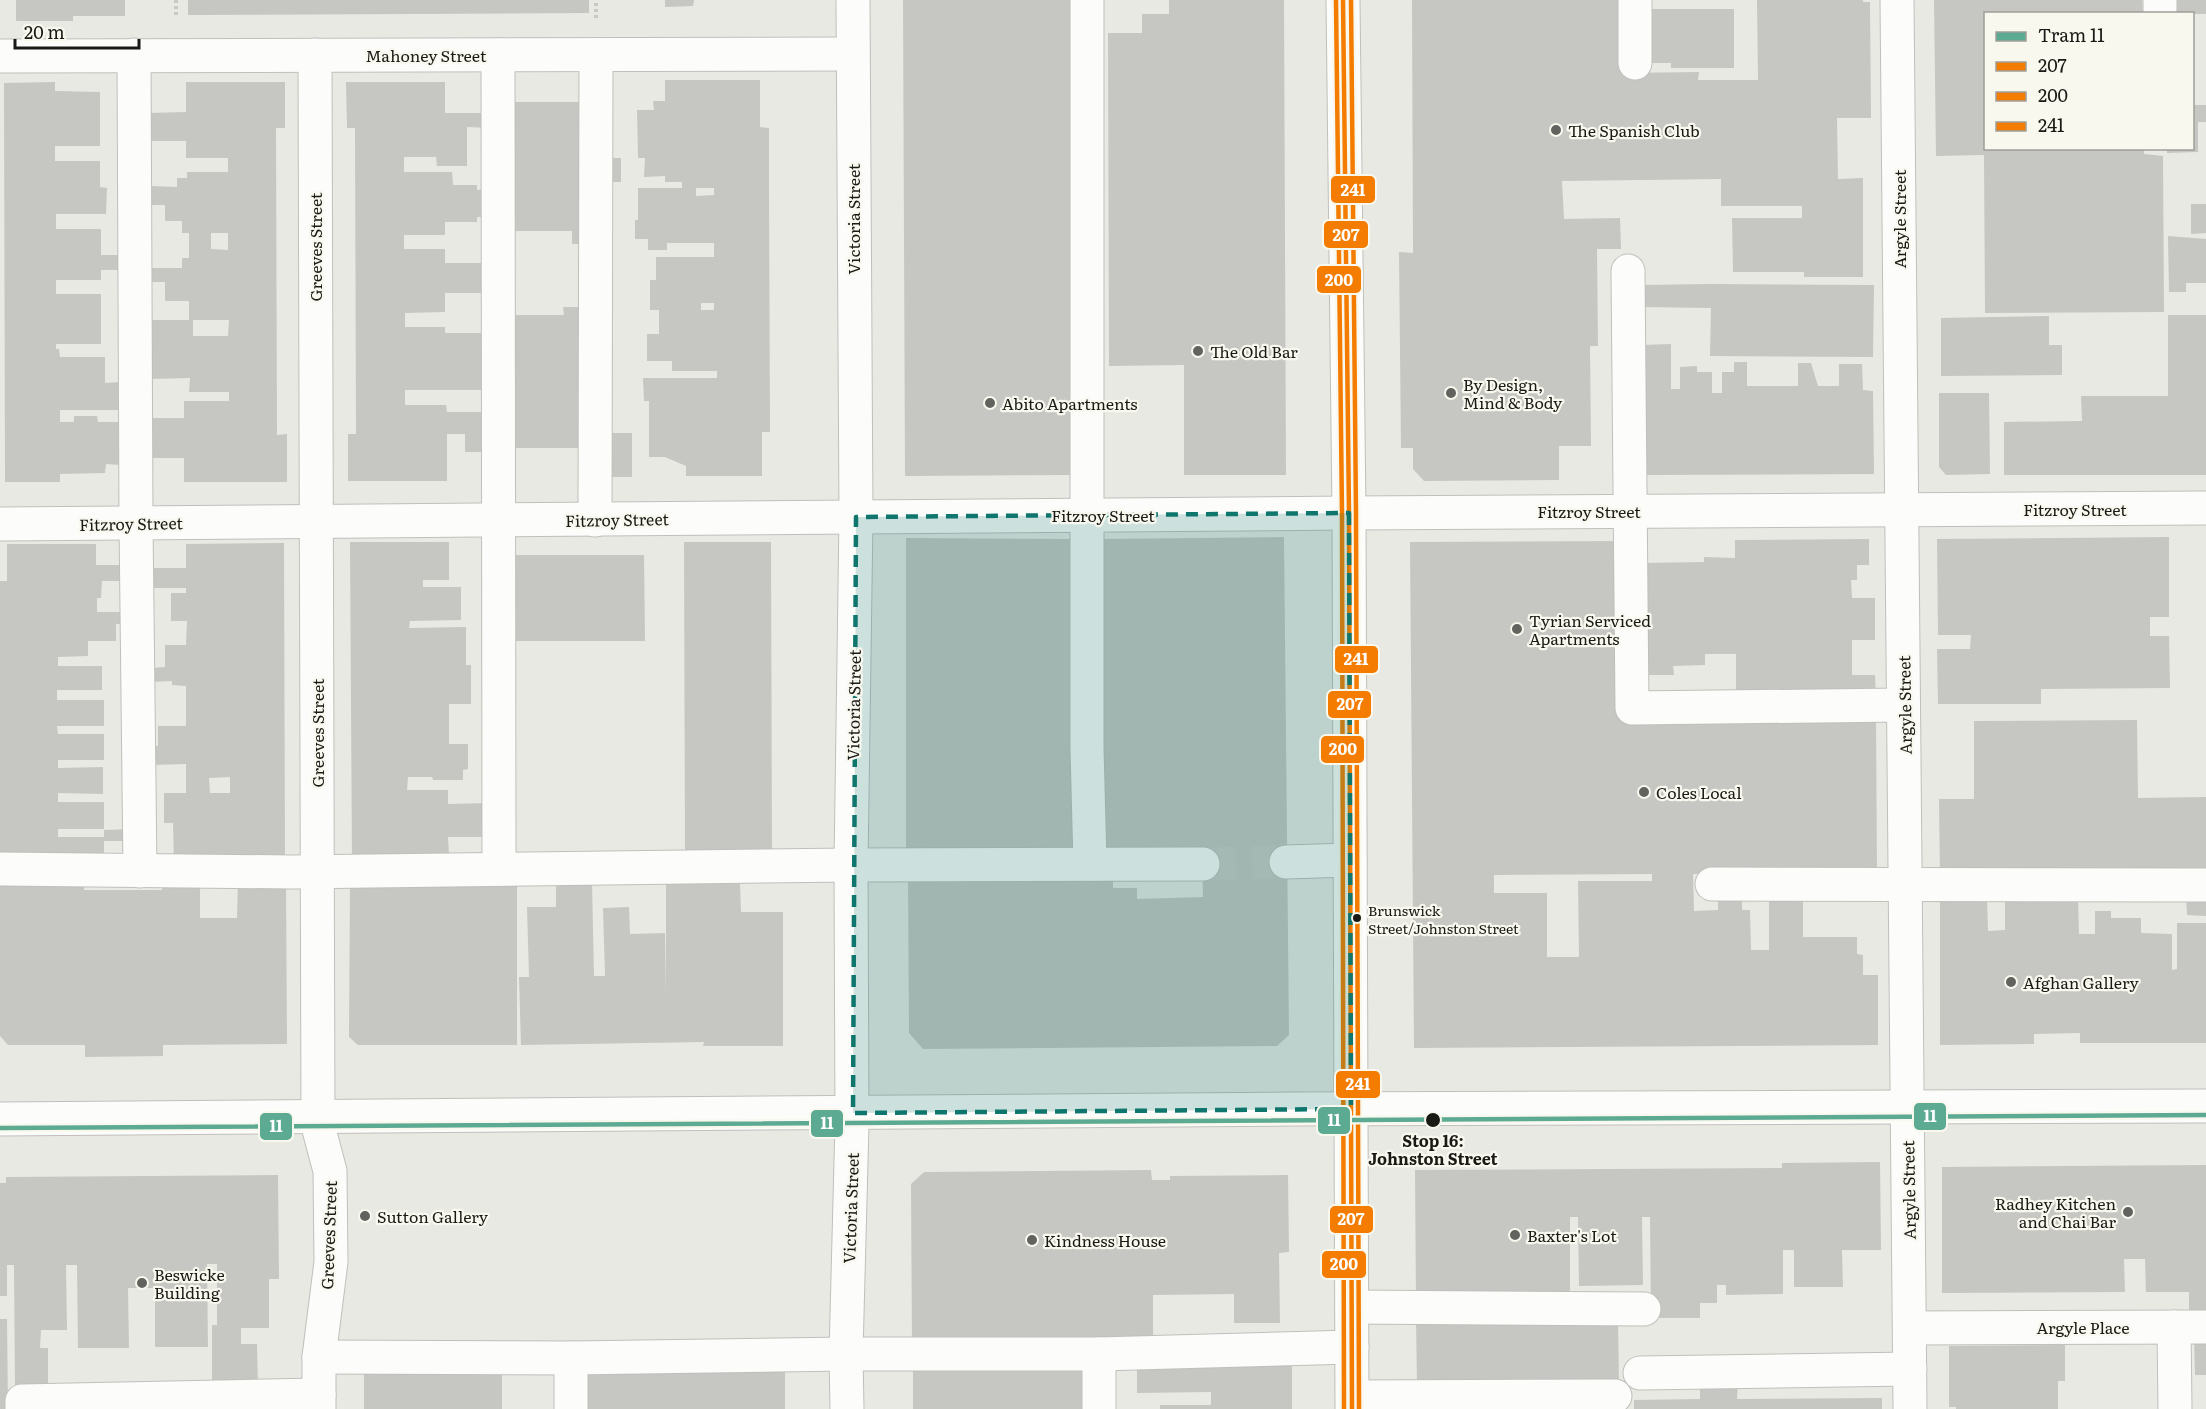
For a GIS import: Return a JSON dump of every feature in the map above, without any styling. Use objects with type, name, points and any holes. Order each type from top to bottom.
[{"type":"street","name":"Victoria Street","points":[[847,1409],[846,1354],[853,1113],[851,865],[856,517],[853,0]]},
{"type":"street","points":[[1087,0],[1087,736],[1090,864]]},
{"type":"street","points":[[1344,0],[1353,1403],[1615,1396]]},
{"type":"street","points":[[1635,0],[1635,63]]},
{"type":"street","name":"Argyle Street","points":[[1897,0],[1910,1409]]},
{"type":"street","name":"Mahoney Street","points":[[0,56],[852,54]]},
{"type":"street","points":[[134,55],[140,871]]},
{"type":"street","name":"Greeves Street","points":[[315,55],[318,1126],[330,1171],[331,1262],[319,1357],[319,1402]]},
{"type":"street","points":[[498,55],[499,869]]},
{"type":"street","points":[[595,520],[596,55]]},
{"type":"street","points":[[1628,271],[1632,708],[1903,705]]},
{"type":"street","name":"Fitzroy Street","points":[[0,524],[2206,508]]},
{"type":"street","points":[[1286,862],[1350,860]]},
{"type":"street","points":[[0,869],[317,872],[851,865],[1203,864]]},
{"type":"street","points":[[1712,884],[2206,885]]},
{"type":"street","points":[[0,1119],[1351,1109],[2206,1106]]},
{"type":"street","points":[[1352,1307],[1644,1309]]},
{"type":"street","name":"Argyle Place","points":[[1910,1328],[2190,1327],[2175,1409]]},
{"type":"street","points":[[319,1357],[571,1358],[846,1354],[1099,1354],[1352,1347]]},
{"type":"street","points":[[1099,1354],[1099,1409]]},
{"type":"street","points":[[571,1358],[571,1409]]},
{"type":"street","points":[[1640,1373],[1910,1369]]},
{"type":"street","points":[[22,1409],[22,1401],[319,1402]]},
{"type":"highlighted area","points":[[1349,513],[1351,1109],[853,1113],[856,517]]},
{"type":"building","points":[[16,0],[125,0],[125,16],[73,16],[73,21],[16,21]]},
{"type":"building","points":[[188,0],[589,0],[589,13],[188,15]]},
{"type":"building","points":[[665,0],[694,0],[693,6],[665,7]]},
{"type":"building","points":[[903,0],[1074,0],[1076,475],[905,476]]},
{"type":"building","points":[[1169,0],[1284,0],[1286,475],[1184,475],[1184,365],[1109,366],[1108,33],[1142,33],[1142,14],[1169,14]]},
{"type":"building","points":[[1412,0],[1627,0],[1628,73],[1699,72],[1698,80],[1758,80],[1757,0],[1863,0],[1863,2],[1870,2],[1871,118],[1837,118],[1838,179],[1863,178],[1863,277],[1804,277],[1804,272],[1733,272],[1732,218],[1802,218],[1802,206],[1721,206],[1721,179],[1562,181],[1564,219],[1620,218],[1621,249],[1597,249],[1598,346],[1590,346],[1591,446],[1559,446],[1559,480],[1424,481],[1413,469],[1413,448],[1401,448],[1399,252],[1413,253]]},
{"type":"building","points":[[1934,0],[2142,0],[2143,12],[1984,12],[1984,150],[2144,150],[2144,154],[2163,156],[2164,312],[1985,313],[1984,155],[1936,156]]},
{"type":"building","points":[[2176,0],[2206,0],[2206,14],[2176,12]]},
{"type":"building","points":[[1647,9],[1734,9],[1734,68],[1671,68],[1671,63],[1647,63]]},
{"type":"building","points":[[665,80],[760,80],[760,127],[769,128],[770,432],[762,432],[762,476],[686,476],[686,466],[665,457],[649,457],[649,401],[644,401],[643,378],[717,378],[717,371],[672,371],[672,361],[647,361],[647,334],[659,334],[659,310],[650,310],[650,280],[656,280],[656,257],[714,257],[714,243],[667,243],[667,250],[648,250],[648,239],[635,239],[635,220],[638,220],[638,188],[682,188],[682,182],[665,182],[665,176],[644,177],[645,158],[638,158],[637,110],[654,110],[653,101],[665,101]],"holes":[[[696,188],[714,188],[714,195],[696,196]],[[701,303],[714,303],[714,310],[701,310]]]},
{"type":"building","points":[[55,82],[55,91],[100,92],[100,146],[55,146],[55,161],[100,161],[100,187],[107,188],[106,214],[56,214],[56,229],[101,229],[101,255],[123,255],[123,270],[101,270],[101,280],[56,280],[56,294],[101,294],[101,344],[56,344],[60,357],[105,357],[105,383],[119,382],[119,410],[60,410],[60,422],[74,422],[74,416],[97,416],[98,422],[119,422],[120,465],[106,464],[105,473],[60,474],[60,482],[5,482],[4,83]]},
{"type":"building","points":[[186,82],[285,82],[285,128],[276,128],[277,435],[287,434],[287,482],[184,482],[184,458],[151,458],[151,418],[184,418],[184,401],[229,401],[229,392],[189,392],[190,378],[150,379],[151,320],[189,320],[189,301],[165,301],[165,282],[150,282],[150,268],[182,268],[182,258],[189,258],[189,233],[182,233],[182,221],[165,221],[165,205],[150,205],[150,186],[177,187],[177,178],[187,178],[187,172],[228,172],[228,158],[186,158],[186,141],[149,141],[149,113],[186,112]],"holes":[[[211,233],[228,233],[228,250],[211,249]],[[193,320],[229,320],[228,336],[193,336]]]},
{"type":"building","points":[[346,82],[445,82],[445,113],[490,113],[490,128],[467,127],[467,166],[437,166],[436,157],[404,157],[404,172],[452,172],[453,185],[477,185],[477,190],[490,189],[490,217],[477,217],[477,222],[445,222],[445,235],[404,235],[404,249],[445,249],[445,263],[490,263],[490,293],[445,293],[445,312],[405,313],[405,327],[445,327],[445,333],[481,333],[481,340],[491,340],[491,375],[481,375],[481,390],[405,390],[405,405],[446,405],[447,412],[491,412],[491,452],[465,452],[465,434],[447,434],[447,481],[348,481],[348,434],[356,434],[355,128],[347,128]]},
{"type":"building","points":[[506,102],[590,102],[591,244],[572,244],[572,231],[515,231]]},
{"type":"building","points":[[2194,105],[2206,105],[2206,122],[2198,122],[2198,152],[2167,153],[2167,150],[2194,150]]},
{"type":"building","points":[[607,158],[621,158],[621,182],[608,182]]},
{"type":"building","points":[[2191,204],[2206,204],[2206,233],[2191,234]]},
{"type":"building","points":[[2168,236],[2206,239],[2206,283],[2186,283],[2186,292],[2169,292]]},
{"type":"building","points":[[1642,285],[1874,285],[1873,357],[1710,356],[1711,308],[1642,307]]},
{"type":"building","points":[[563,307],[592,307],[592,448],[507,448],[507,315],[564,315]]},
{"type":"building","points":[[2168,315],[2206,315],[2206,475],[2004,475],[2004,422],[2082,421],[2081,396],[2168,396]]},
{"type":"building","points":[[2049,316],[2049,345],[2062,345],[2062,375],[1941,376],[1941,318]]},
{"type":"building","points":[[1671,344],[1671,389],[1680,389],[1680,367],[1697,366],[1697,372],[1712,372],[1712,393],[1722,393],[1722,372],[1734,372],[1734,362],[1747,362],[1747,386],[1798,386],[1798,363],[1811,363],[1818,386],[1839,386],[1839,364],[1862,364],[1863,390],[1873,391],[1874,474],[1643,475],[1642,345]]},
{"type":"building","points":[[1939,393],[1989,393],[1990,474],[1946,475],[1939,467]]},
{"type":"building","points":[[609,433],[632,433],[632,477],[609,477]]},
{"type":"building","points":[[1284,537],[1289,1035],[1277,1046],[923,1049],[909,1033],[908,874],[1113,873],[1113,888],[1137,888],[1137,899],[1203,897],[1202,852],[1103,852],[1101,539]]},
{"type":"building","points":[[2169,537],[2169,617],[2150,617],[2150,636],[2169,636],[2170,688],[2041,689],[2041,704],[1938,704],[1937,649],[1970,649],[1971,635],[1938,635],[1937,539]]},
{"type":"building","points":[[906,538],[1078,539],[1076,850],[906,850]]},
{"type":"building","points":[[1869,539],[1869,565],[1857,565],[1857,580],[1851,580],[1852,598],[1875,598],[1875,640],[1852,640],[1852,675],[1875,675],[1876,696],[1736,697],[1736,654],[1705,654],[1705,665],[1673,666],[1674,675],[1642,675],[1641,563],[1704,562],[1704,557],[1735,558],[1735,540]]},
{"type":"building","points":[[1622,541],[1623,715],[1876,713],[1877,873],[1693,874],[1694,911],[1718,910],[1718,889],[1742,889],[1742,910],[1750,910],[1751,950],[1769,950],[1769,889],[1803,889],[1803,937],[1857,937],[1857,954],[1863,955],[1863,975],[1878,975],[1878,1045],[1414,1048],[1410,542]],"holes":[[[1652,874],[1652,881],[1578,881],[1579,957],[1547,957],[1547,893],[1494,893],[1494,875]]]},
{"type":"building","points":[[350,542],[449,542],[449,580],[423,580],[423,587],[461,587],[461,620],[410,621],[409,628],[466,627],[466,665],[471,665],[471,704],[449,704],[449,744],[468,744],[468,769],[463,770],[463,780],[408,777],[407,790],[448,790],[448,804],[489,803],[489,837],[448,837],[449,855],[352,863]]},
{"type":"building","points":[[684,542],[771,542],[772,855],[685,855]]},
{"type":"building","points":[[284,543],[285,863],[227,863],[226,855],[214,855],[174,863],[173,823],[164,823],[164,793],[186,793],[186,764],[151,765],[152,746],[158,746],[158,726],[186,726],[186,686],[172,685],[172,681],[151,682],[151,668],[165,667],[165,645],[186,645],[187,621],[171,621],[171,593],[186,593],[186,588],[152,588],[151,568],[186,568],[186,544]],"holes":[[[230,777],[230,793],[210,793],[209,778]]]},
{"type":"building","points":[[7,544],[96,544],[96,565],[132,565],[132,581],[102,581],[101,598],[97,598],[97,612],[131,612],[131,624],[116,624],[116,641],[88,641],[88,656],[58,657],[58,666],[102,666],[102,690],[57,690],[57,700],[104,700],[104,726],[57,726],[58,734],[104,734],[104,760],[58,760],[58,768],[103,767],[103,794],[58,793],[58,802],[104,802],[104,829],[58,829],[58,837],[104,837],[104,830],[133,829],[133,841],[104,841],[104,861],[0,861],[0,581],[7,581]]},
{"type":"building","points":[[516,555],[644,555],[645,641],[516,641]]},
{"type":"building","points":[[2137,720],[2138,798],[2206,797],[2206,877],[1940,878],[1939,799],[1974,799],[1974,721]]},
{"type":"building","points":[[0,877],[84,880],[84,890],[162,890],[162,880],[200,880],[200,918],[237,918],[238,880],[286,880],[287,1044],[163,1045],[163,1056],[85,1057],[85,1045],[8,1045],[0,1036]]},
{"type":"building","points":[[350,880],[517,880],[517,1045],[358,1045],[349,1037]]},
{"type":"building","points":[[592,883],[594,976],[605,976],[603,908],[629,907],[630,934],[665,933],[666,996],[666,884],[740,884],[741,912],[783,912],[783,1046],[703,1046],[704,1042],[521,1045],[519,977],[529,977],[527,907],[556,907],[556,884]]},
{"type":"building","points":[[2186,894],[2206,894],[2206,916],[2187,915]]},
{"type":"building","points":[[2078,898],[2079,934],[2095,934],[2095,911],[2111,911],[2111,918],[2141,918],[2141,933],[2172,934],[2172,970],[2177,969],[2177,923],[2206,923],[2206,1043],[2080,1043],[2080,1033],[2034,1034],[2034,1044],[1940,1045],[1940,899],[1987,899],[1988,931],[2005,930],[2005,899]]},
{"type":"building","points":[[1880,1162],[1881,1250],[1842,1250],[1843,1287],[1794,1287],[1794,1250],[1783,1250],[1783,1294],[1726,1295],[1726,1285],[1717,1285],[1717,1303],[1700,1303],[1700,1318],[1651,1318],[1650,1217],[1642,1217],[1643,1285],[1579,1286],[1578,1217],[1570,1217],[1570,1300],[1416,1301],[1415,1170],[1782,1168],[1782,1163]]},
{"type":"building","points":[[2206,1165],[2206,1317],[2189,1317],[2189,1292],[2146,1292],[2145,1259],[2124,1259],[2125,1292],[1942,1293],[1942,1167]]},
{"type":"building","name":"Kindness House","points":[[1151,1170],[1152,1180],[1170,1180],[1170,1176],[1288,1175],[1289,1252],[1279,1253],[1280,1323],[1234,1323],[1234,1294],[1153,1295],[1153,1344],[912,1346],[911,1184],[924,1172]]},
{"type":"building","name":"Beswicke Building","points":[[278,1175],[279,1279],[269,1279],[269,1328],[241,1328],[241,1344],[257,1344],[258,1387],[212,1387],[212,1325],[217,1325],[217,1264],[207,1264],[208,1347],[155,1347],[155,1288],[128,1288],[129,1348],[78,1348],[77,1265],[66,1265],[67,1330],[41,1330],[40,1348],[48,1348],[48,1388],[15,1389],[14,1265],[7,1265],[7,1296],[0,1296],[0,1183],[6,1183],[6,1177]]},
{"type":"building","points":[[0,1319],[7,1319],[8,1409],[0,1409]]},
{"type":"building","points":[[1618,1319],[1619,1385],[1417,1386],[1416,1320]]},
{"type":"building","points":[[2194,1334],[2206,1334],[2206,1375],[2195,1375]]},
{"type":"building","points":[[2065,1345],[2065,1381],[2058,1381],[2058,1409],[1956,1409],[1956,1407],[1949,1407],[1949,1346]]},
{"type":"building","points":[[1092,1361],[1092,1409],[913,1409],[913,1365]]},
{"type":"building","points":[[1137,1362],[1292,1362],[1292,1409],[1160,1409],[1160,1405],[1211,1405],[1211,1392],[1137,1393]]},
{"type":"building","points":[[785,1363],[785,1409],[584,1409],[584,1366]]},
{"type":"building","points":[[472,1368],[473,1374],[502,1375],[502,1409],[364,1409],[364,1369]]},
{"type":"building","points":[[1700,1382],[1738,1382],[1737,1399],[1882,1398],[1882,1409],[1634,1409],[1634,1400],[1700,1399]]},
{"type":"tunnel","points":[[1203,864],[1286,862]]},
{"type":"tram line","name":"11","points":[[0,1128],[2206,1115]]},
{"type":"transit line","name":"200","points":[[1336,0],[1342,513],[1344,1409]]},
{"type":"transit line","name":"207","points":[[1343,0],[1349,513],[1352,1409]]},
{"type":"transit line","name":"241","points":[[1351,0],[1356,513],[1359,1409]]},
{"type":"place","name":"The Spanish Club","points":[[1556,130]]},
{"type":"place","name":"The Old Bar","points":[[1198,351]]},
{"type":"place","name":"By Design, Mind & Body","points":[[1451,393]]},
{"type":"place","name":"Abito Apartments","points":[[990,403]]},
{"type":"place","name":"Tyrian Serviced Apartments","points":[[1517,629]]},
{"type":"place","name":"Coles Local","points":[[1644,792]]},
{"type":"place","name":"Brunswick Street/Johnston Street","points":[[1357,918]]},
{"type":"place","name":"Afghan Gallery","points":[[2011,982]]},
{"type":"place","name":"Stop 16: Johnston Street","points":[[1433,1120]]},
{"type":"place","name":"Radhey Kitchen and Chai Bar","points":[[2128,1212]]},
{"type":"place","name":"Sutton Gallery","points":[[365,1216]]},
{"type":"place","name":"Baxter's Lot","points":[[1515,1235]]},
{"type":"place","name":"Kindness House","points":[[1032,1240]]},
{"type":"place","name":"Beswicke Building","points":[[142,1283]]}]
